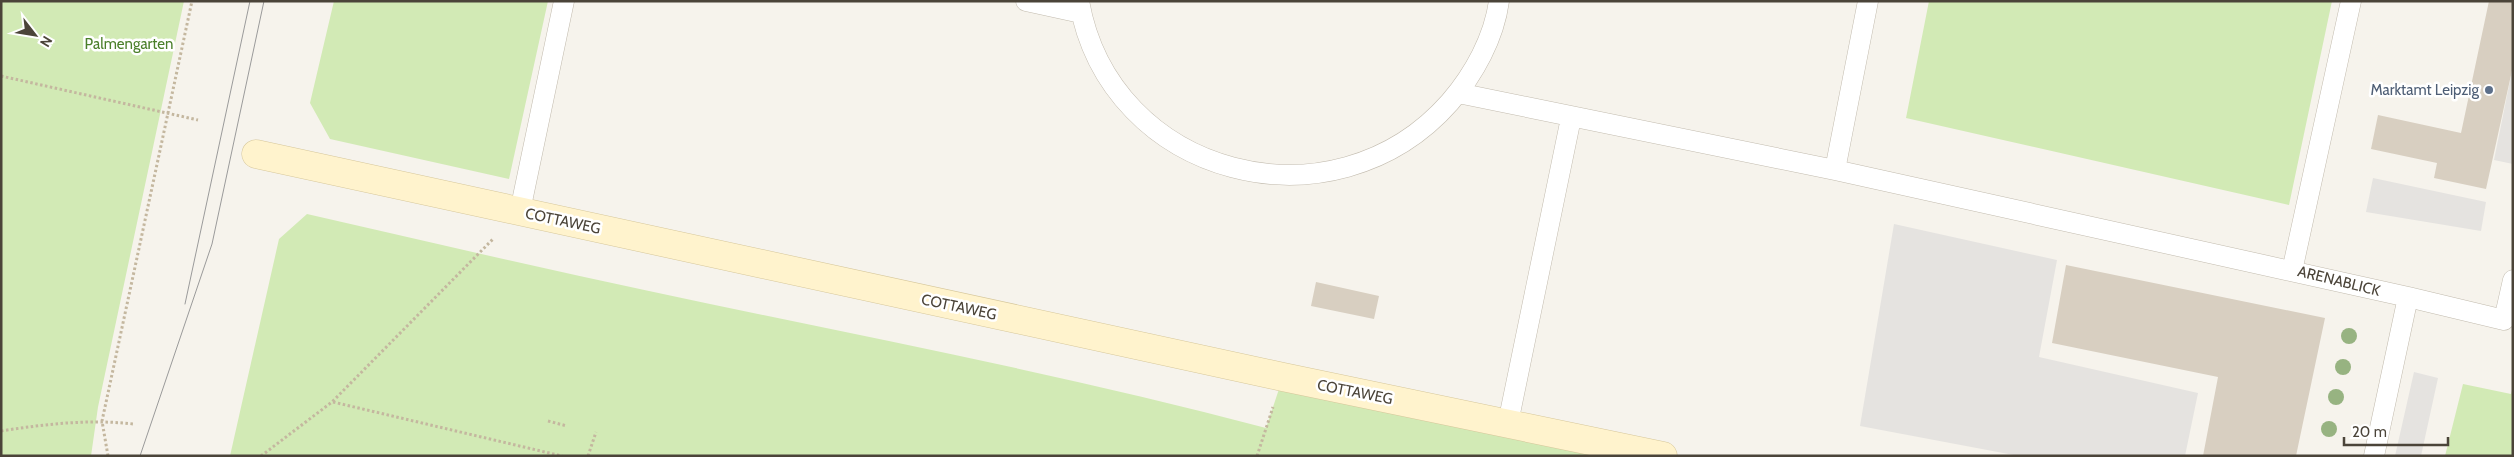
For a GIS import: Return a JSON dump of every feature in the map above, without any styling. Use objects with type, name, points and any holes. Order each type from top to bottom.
[{"type":"street","name":"COTTAWEG","points":[[256,154],[1283,377],[1662,456]]},
{"type":"lane","points":[[520,212],[564,1]]},
{"type":"lane","points":[[1026,1],[1080,7],[1096,55],[1111,81],[1126,101],[1149,124],[1169,140],[1198,156],[1246,172],[1276,176],[1302,176],[1355,166],[1381,155],[1407,140],[1436,118],[1458,93],[1474,70],[1488,40],[1499,1]]},
{"type":"lane","points":[[1835,170],[1868,1]]},
{"type":"lane","name":"ARENABLICK","points":[[2351,1],[2292,271],[2504,320],[2513,280]]},
{"type":"lane","points":[[1458,93],[1571,118],[1835,170],[2292,271]]},
{"type":"lane","points":[[1508,423],[1571,118]]},
{"type":"lane","points":[[2374,456],[2408,297]]},
{"type":"path","points":[[108,456],[102,421],[192,1]]},
{"type":"path","points":[[1,76],[198,120]]},
{"type":"path","points":[[261,456],[332,402],[520,212]]},
{"type":"path","points":[[1257,456],[1283,377]]},
{"type":"path","points":[[332,402],[562,456]]},
{"type":"path","points":[[1,431],[64,422],[102,421],[134,424]]},
{"type":"path","points":[[548,421],[567,426]]},
{"type":"path","points":[[588,456],[596,432]]},
{"type":"green space","name":"Palmengarten","points":[[1,1],[184,1],[98,407],[91,456],[1,456]]},
{"type":"green space","points":[[334,1],[548,1],[509,179],[330,139],[310,103]]},
{"type":"green space","points":[[1929,1],[2332,1],[2289,205],[1906,118]]},
{"type":"green space","points":[[307,214],[606,282],[1113,390],[1266,428],[1283,377],[1649,456],[230,456],[279,239]]},
{"type":"green space","points":[[2463,384],[2511,394],[2513,387],[2513,456],[2445,456]]},
{"type":"shaded area","points":[[2513,66],[2513,164],[2494,160]]},
{"type":"shaded area","points":[[2373,178],[2486,202],[2481,231],[2366,212]]},
{"type":"shaded area","points":[[1894,224],[2057,260],[2039,357],[2198,393],[2185,456],[2019,456],[1860,426]]},
{"type":"shaded area","points":[[2414,372],[2438,378],[2421,456],[2395,456]]},
{"type":"building","name":"Marktamt Leipzig","points":[[2489,1],[2513,1],[2513,66],[2486,189],[2434,178],[2437,163],[2371,149],[2378,115],[2461,133]]},
{"type":"building","points":[[2066,265],[2325,318],[2296,456],[2203,456],[2218,377],[2052,343]]},
{"type":"building","points":[[1316,282],[1379,296],[1374,319],[1311,306]]},
{"type":"tram line","points":[[185,304],[250,1]]},
{"type":"tram line","points":[[140,456],[212,244],[264,1]]},
{"type":"place","name":"Marktamt Leipzig","points":[[2489,90]]}]
